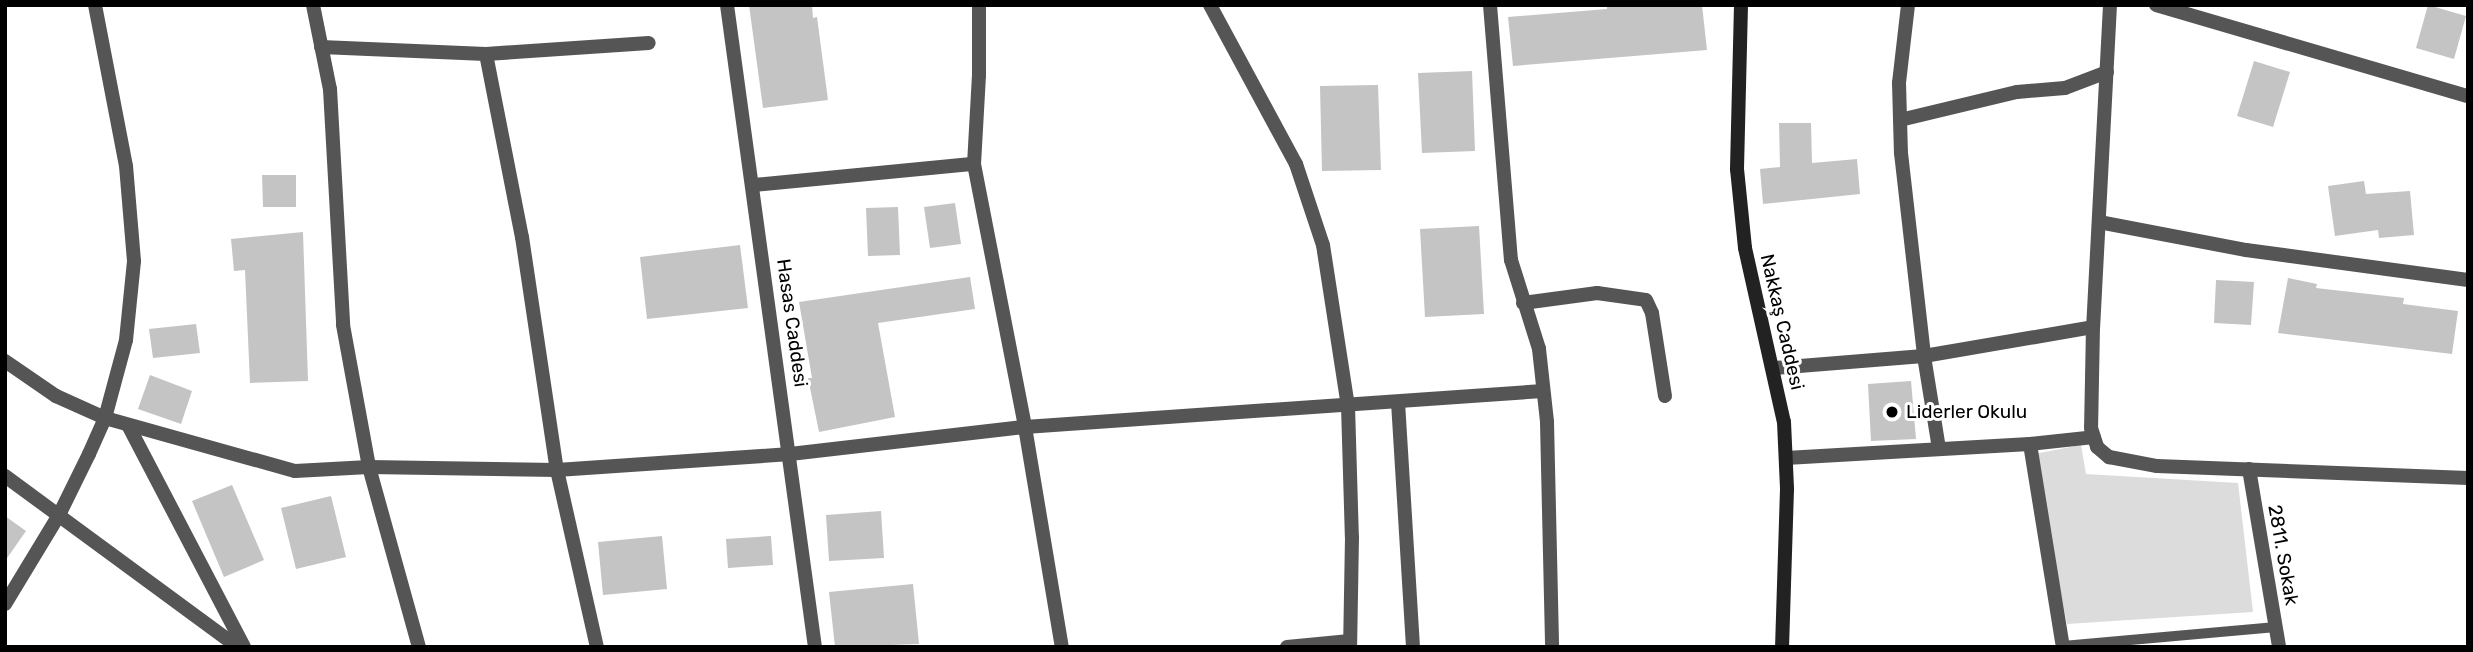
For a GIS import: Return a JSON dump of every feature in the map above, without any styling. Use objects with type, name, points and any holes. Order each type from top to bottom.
[{"type":"street","points":[[5,604],[59,515],[105,418],[125,340],[134,261],[126,166],[95,5]]},
{"type":"street","points":[[313,5],[330,89],[343,326],[369,467],[419,647]]},
{"type":"street","name":"Hasas Caddesi","points":[[727,5],[816,647]]},
{"type":"street","points":[[979,5],[979,75],[974,164],[1025,426],[1062,647]]},
{"type":"street","points":[[1210,5],[1296,164],[1323,246],[1348,406],[1352,537],[1350,644],[1287,647]]},
{"type":"street","points":[[1490,5],[1511,260],[1538,349],[1543,391],[1552,647]]},
{"type":"street","name":"Nakkaş Caddesi","points":[[1741,5],[1737,169],[1745,248],[1784,422],[1786,458],[1782,647]]},
{"type":"street","points":[[1908,5],[1899,83],[1900,120],[1924,356],[1939,449]]},
{"type":"street","points":[[2110,5],[2091,428],[2097,447],[2109,457],[2128,462],[2249,470],[2468,478]]},
{"type":"street","points":[[2156,5],[2468,96]]},
{"type":"street","points":[[321,47],[486,54],[649,43]]},
{"type":"street","points":[[486,54],[522,237],[557,470],[597,647]]},
{"type":"street","points":[[1900,120],[2017,92],[2065,88],[2107,72]]},
{"type":"street","points":[[754,185],[974,164]]},
{"type":"street","points":[[2099,222],[2246,250],[2468,280]]},
{"type":"street","points":[[1523,303],[1597,293],[1646,300],[1652,313],[1665,397]]},
{"type":"street","points":[[1774,368],[1924,356],[2094,327]]},
{"type":"street","points":[[5,361],[56,396],[105,418],[295,471],[369,467],[557,470],[790,454],[1025,426],[1543,391]]},
{"type":"street","points":[[1398,402],[1412,647]]},
{"type":"street","points":[[128,425],[244,647]]},
{"type":"street","points":[[1786,458],[2030,444],[2094,437]]},
{"type":"street","points":[[2030,444],[2063,646]]},
{"type":"street","name":"2811. Sokak","points":[[2249,470],[2279,647]]},
{"type":"street","points":[[5,476],[238,647]]},
{"type":"lane","points":[[2063,646],[2276,627]]},
{"type":"shaded area","points":[[2081,445],[2086,474],[2238,483],[2253,612],[2067,624],[2034,454]]},
{"type":"building","points":[[749,5],[812,5],[813,18],[817,17],[828,100],[763,108]]},
{"type":"building","points":[[1607,5],[1702,5],[1707,50],[1513,66],[1508,17],[1607,9]]},
{"type":"building","points":[[2428,5],[2466,16],[2454,59],[2416,48]]},
{"type":"building","points":[[2254,61],[2290,72],[2273,127],[2237,116]]},
{"type":"building","points":[[1472,71],[1475,151],[1422,153],[1418,73]]},
{"type":"building","points":[[1378,85],[1381,170],[1322,171],[1320,86]]},
{"type":"building","points":[[1779,123],[1811,123],[1812,163],[1857,159],[1860,194],[1763,204],[1760,169],[1780,167]]},
{"type":"building","points":[[262,175],[296,175],[296,207],[263,207]]},
{"type":"building","points":[[2364,181],[2366,194],[2410,191],[2414,235],[2379,238],[2378,230],[2335,236],[2328,186]]},
{"type":"building","points":[[955,203],[961,244],[930,248],[924,207]]},
{"type":"building","points":[[898,207],[900,255],[868,256],[866,208]]},
{"type":"building","points":[[1479,226],[1484,314],[1425,317],[1420,229]]},
{"type":"building","points":[[303,232],[308,381],[250,383],[245,270],[234,271],[231,239]]},
{"type":"building","points":[[740,245],[748,308],[647,319],[640,257]]},
{"type":"building","points":[[970,277],[975,309],[878,323],[895,417],[819,432],[808,378],[812,378],[799,302]]},
{"type":"building","points":[[2288,278],[2317,284],[2316,288],[2404,298],[2403,304],[2458,311],[2452,354],[2278,333]]},
{"type":"building","points":[[2216,280],[2254,282],[2251,325],[2214,323]]},
{"type":"building","points":[[196,324],[200,353],[153,358],[149,329]]},
{"type":"building","points":[[150,375],[192,391],[181,424],[138,409]]},
{"type":"building","name":"Liderler Okulu","points":[[1911,381],[1916,439],[1871,441],[1868,384]]},
{"type":"building","points":[[232,485],[264,560],[224,577],[192,501]]},
{"type":"building","points":[[331,496],[346,557],[296,569],[281,508]]},
{"type":"building","points":[[881,511],[884,558],[829,561],[826,515]]},
{"type":"building","points":[[5,516],[26,531],[5,561]]},
{"type":"building","points":[[662,536],[667,589],[603,595],[598,542]]},
{"type":"building","points":[[771,536],[773,565],[728,568],[726,539]]},
{"type":"building","points":[[913,584],[919,644],[835,647],[829,592]]},
{"type":"place","name":"Liderler Okulu","points":[[1892,412]]}]
